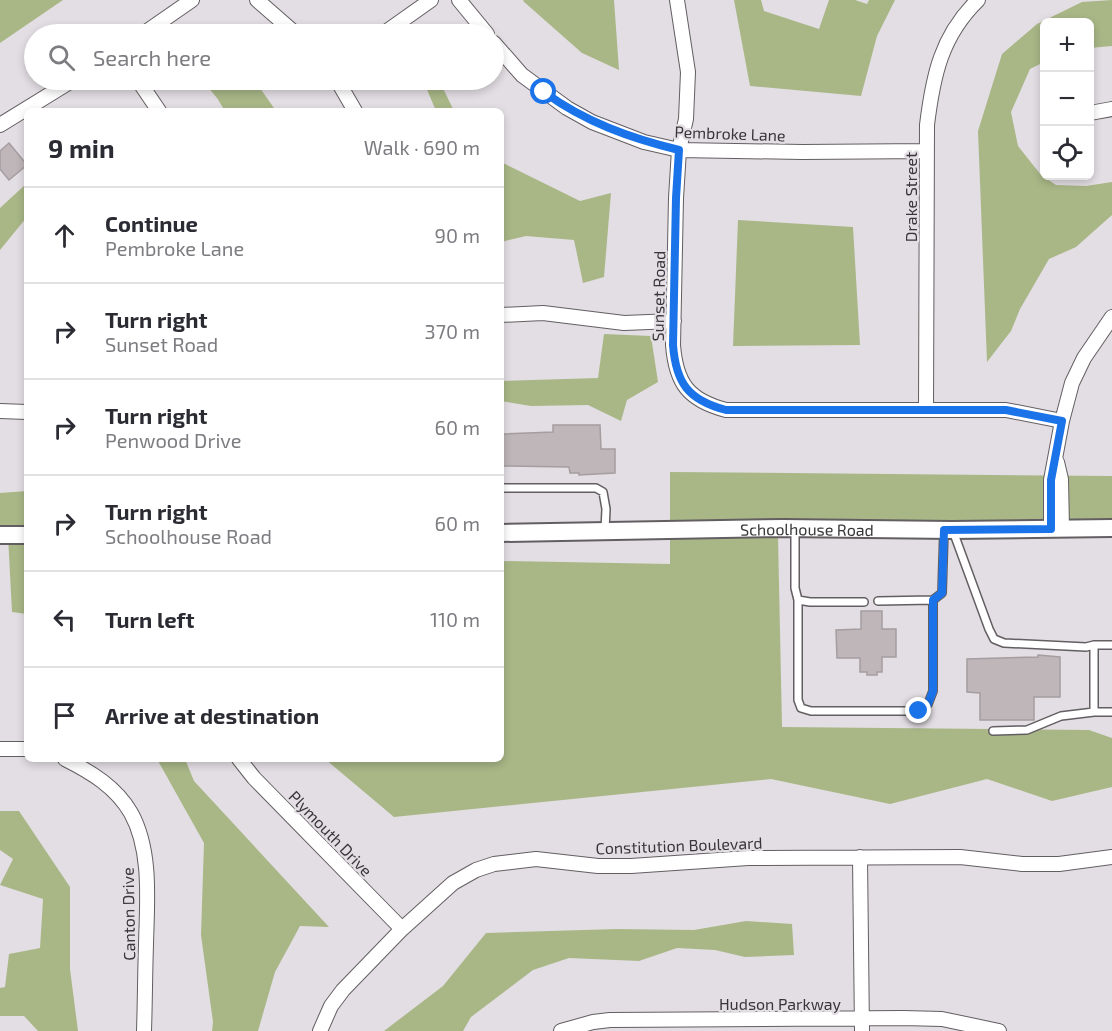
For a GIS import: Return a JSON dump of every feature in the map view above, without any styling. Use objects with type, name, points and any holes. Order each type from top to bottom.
[{"type":"street","points":[[157,24],[192,0]]},
{"type":"street","points":[[257,0],[285,24]]},
{"type":"street","points":[[397,24],[431,0]]},
{"type":"street","points":[[459,0],[479,24]]},
{"type":"street","name":"Sunset Road","points":[[677,0],[688,72],[686,119],[679,150],[676,198],[675,366],[680,380],[690,393],[713,406],[726,410],[926,408],[1006,410],[1062,421]]},
{"type":"street","name":"Drake Street","points":[[926,408],[927,125],[936,68],[944,47],[978,0]]},
{"type":"street","name":"Pembroke Lane","points":[[504,54],[522,75],[567,108],[592,122],[644,142],[679,150],[927,151]]},
{"type":"street","points":[[28,108],[57,90]]},
{"type":"street","points":[[145,90],[157,108]]},
{"type":"street","points":[[343,90],[353,108]]},
{"type":"street","points":[[1094,112],[1112,109]]},
{"type":"street","points":[[0,125],[24,110]]},
{"type":"street","points":[[504,315],[543,313],[624,323],[674,321]]},
{"type":"street","points":[[1056,529],[1051,480],[1072,383],[1084,358],[1112,317]]},
{"type":"street","points":[[0,411],[24,412]]},
{"type":"street","name":"Schoolhouse Road","points":[[504,533],[795,528],[948,530],[1112,528]]},
{"type":"street","points":[[0,535],[24,535]]},
{"type":"street","points":[[0,748],[24,749]]},
{"type":"street","name":"Canton Drive","points":[[71,762],[111,788],[131,813],[140,833],[147,894],[144,1031]]},
{"type":"street","name":"Plymouth Drive","points":[[241,762],[254,778],[402,929]]},
{"type":"street","points":[[860,857],[862,1025]]},
{"type":"street","name":"Constitution Boulevard","points":[[320,1031],[331,1006],[343,990],[402,929],[453,883],[476,870],[516,860],[536,859],[598,866],[631,866],[748,858],[960,857],[1022,864],[1059,864],[1112,857]]},
{"type":"street","name":"Hudson Parkway","points":[[561,1031],[601,1021],[672,1025],[862,1025],[942,1019],[999,1031]]},
{"type":"lane","points":[[504,488],[596,488],[603,492],[606,509],[605,532]]},
{"type":"lane","points":[[795,528],[798,700],[801,708],[811,711],[919,711],[928,704],[933,691],[933,600]]},
{"type":"lane","points":[[878,601],[933,600],[942,593],[948,530]]},
{"type":"lane","points":[[948,530],[994,639],[1004,643],[1086,647],[1112,645]]},
{"type":"lane","points":[[798,600],[864,602]]},
{"type":"lane","points":[[1094,645],[1094,712]]},
{"type":"lane","points":[[993,731],[1027,730],[1061,716],[1112,712]]},
{"type":"green space","points":[[0,0],[63,0],[28,24],[24,24],[24,27],[0,43]]},
{"type":"green space","points":[[524,0],[614,0],[619,70],[582,53]]},
{"type":"green space","points":[[734,0],[761,0],[764,11],[819,29],[829,0],[855,0],[867,4],[869,0],[895,0],[877,36],[861,96],[750,86]]},
{"type":"green space","points":[[1112,0],[1112,46],[1094,48],[1094,18],[1049,18],[1082,2]]},
{"type":"green space","points":[[1040,23],[1040,64],[1030,69],[1011,112],[1018,146],[1040,174],[1040,180],[1048,180],[1056,185],[1086,186],[1112,182],[1112,215],[1076,247],[1049,259],[1020,309],[1011,331],[987,362],[978,131],[1002,54]]},
{"type":"green space","points":[[210,90],[261,90],[274,108],[223,108]]},
{"type":"green space","points":[[427,90],[444,90],[453,108],[435,108]]},
{"type":"green space","points":[[504,163],[580,201],[611,193],[604,277],[583,283],[574,240],[526,236],[504,241]]},
{"type":"green space","points":[[24,186],[24,221],[0,250],[0,208]]},
{"type":"green space","points":[[738,220],[853,227],[860,345],[733,346]]},
{"type":"green space","points":[[604,334],[651,336],[658,382],[627,400],[621,421],[588,405],[531,406],[504,402],[504,381],[598,378]]},
{"type":"green space","points":[[670,472],[1112,476],[1112,530],[778,535],[782,727],[1089,730],[1112,738],[1112,787],[1052,801],[987,779],[890,804],[771,779],[394,817],[329,762],[504,762],[504,561],[670,564]]},
{"type":"green space","points":[[24,491],[24,614],[12,612],[8,536],[0,536],[0,493]]},
{"type":"green space","points":[[159,762],[186,762],[194,781],[329,927],[300,926],[275,972],[258,1031],[212,1031],[213,1022],[201,935],[204,843]]},
{"type":"green space","points":[[0,811],[19,811],[70,887],[70,969],[78,1031],[38,1031],[24,1016],[0,1016],[0,988],[5,987],[9,954],[40,948],[43,899],[0,885],[13,859],[0,850]]},
{"type":"green space","points":[[746,921],[792,924],[794,955],[745,957],[715,950],[677,948],[639,961],[569,958],[533,970],[471,1017],[463,1031],[384,1031],[443,986],[486,933],[617,929],[694,930]]},
{"type":"building","points":[[9,143],[24,161],[24,168],[9,180],[0,169],[0,151]]},
{"type":"building","points":[[553,425],[600,425],[601,449],[615,449],[615,473],[579,475],[579,473],[570,473],[569,467],[504,466],[504,434],[553,432]]},
{"type":"building","points":[[861,611],[882,611],[882,629],[896,629],[896,657],[882,657],[882,672],[877,672],[877,675],[860,672],[860,658],[837,658],[836,630],[861,629]]},
{"type":"building","points":[[1038,655],[1060,657],[1060,697],[1034,697],[1034,720],[980,720],[980,693],[967,692],[967,659],[1038,657]]},
{"type":"route","points":[[544,92],[592,122],[644,142],[679,150],[673,345],[675,366],[680,380],[690,393],[713,406],[726,410],[926,408],[1006,410],[1062,421],[1051,480],[1051,529],[944,530],[942,593],[933,600],[933,691],[928,704],[919,711]]}]
